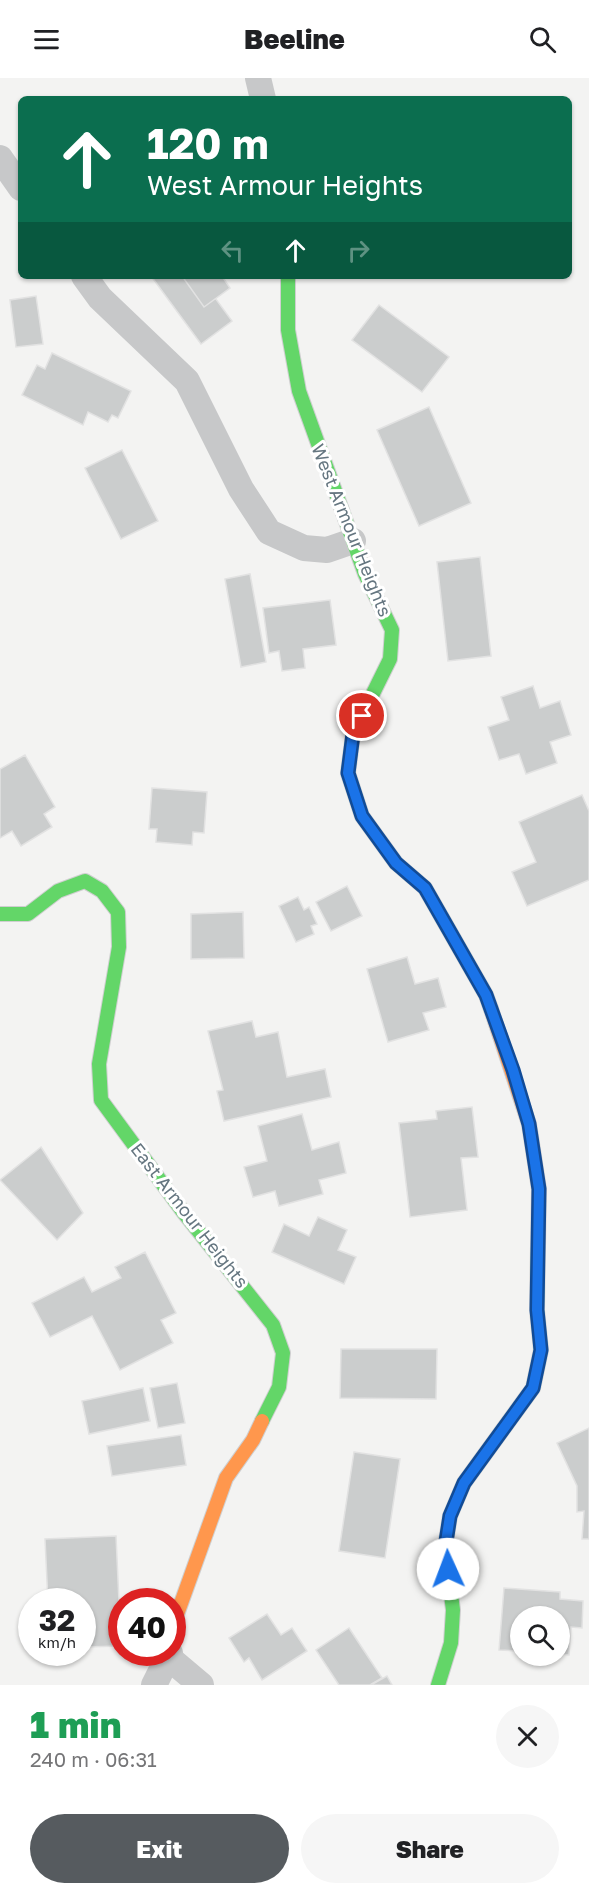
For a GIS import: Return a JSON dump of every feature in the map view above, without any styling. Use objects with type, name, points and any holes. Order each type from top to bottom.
[{"type":"street","points":[[258,78],[262,96]]},
{"type":"street","points":[[0,158],[18,184]]},
{"type":"street","points":[[86,279],[100,298],[187,381],[241,489],[269,532],[304,548],[327,550],[353,541]]},
{"type":"street","name":"West Armour Heights","points":[[288,279],[288,330],[299,392],[365,574],[392,630],[390,659],[353,734],[348,773],[362,816],[396,863],[425,888],[486,995],[513,1070],[529,1124],[539,1189],[537,1310],[541,1350],[533,1388],[464,1483],[450,1516],[445,1548],[453,1610],[451,1643],[438,1685]]},
{"type":"street","name":"East Armour Heights","points":[[0,914],[20,918],[37,909],[58,891],[85,881],[102,891],[118,912],[119,947],[99,1064],[101,1100],[184,1213],[273,1325],[283,1353],[279,1387],[254,1440],[226,1478],[186,1590]]},
{"type":"street","points":[[154,1685],[163,1666]]},
{"type":"street","points":[[185,1666],[201,1685]]},
{"type":"building","points":[[153,279],[201,279],[232,321],[201,344]]},
{"type":"building","points":[[184,279],[224,279],[230,288],[204,307]]},
{"type":"building","points":[[36,296],[43,344],[16,347],[10,300]]},
{"type":"building","points":[[379,305],[449,357],[422,392],[352,340]]},
{"type":"building","points":[[52,353],[131,391],[118,418],[112,415],[108,422],[88,412],[83,425],[22,395],[37,365],[45,369]]},
{"type":"building","points":[[429,407],[471,503],[419,526],[377,430]]},
{"type":"building","points":[[122,450],[158,521],[121,539],[85,468]]},
{"type":"building","points":[[480,557],[491,656],[448,661],[437,562]]},
{"type":"building","points":[[250,574],[266,662],[241,667],[225,579]]},
{"type":"building","points":[[330,600],[336,645],[303,649],[305,668],[282,671],[279,651],[269,653],[263,608]]},
{"type":"building","points":[[533,686],[540,708],[560,701],[571,735],[550,742],[557,763],[526,774],[519,754],[499,760],[488,727],[509,720],[501,697]]},
{"type":"building","points":[[25,755],[55,807],[44,814],[52,827],[21,846],[12,831],[0,838],[0,769]]},
{"type":"building","points":[[152,788],[207,792],[204,833],[193,832],[192,845],[156,842],[157,829],[149,829]]},
{"type":"building","points":[[582,795],[589,811],[589,880],[527,906],[512,872],[536,862],[519,822]]},
{"type":"building","points":[[347,886],[362,916],[331,931],[316,902]]},
{"type":"building","points":[[298,897],[304,910],[309,907],[317,924],[311,926],[314,934],[296,942],[279,906]]},
{"type":"building","points":[[243,912],[244,958],[191,959],[191,914]]},
{"type":"building","points":[[407,957],[415,984],[438,978],[446,1007],[423,1013],[429,1030],[388,1042],[367,969]]},
{"type":"building","points":[[252,1021],[256,1037],[278,1032],[287,1077],[325,1069],[331,1097],[224,1121],[217,1091],[223,1090],[208,1031]]},
{"type":"building","points":[[472,1107],[478,1157],[461,1158],[467,1210],[410,1217],[399,1123],[437,1119],[436,1111]]},
{"type":"building","points":[[302,1114],[312,1150],[339,1142],[346,1173],[319,1180],[323,1194],[279,1206],[275,1191],[253,1197],[244,1167],[267,1161],[258,1126]]},
{"type":"building","points":[[41,1147],[83,1213],[57,1240],[0,1180]]},
{"type":"building","points":[[318,1217],[347,1230],[338,1250],[356,1257],[344,1284],[272,1252],[284,1224],[309,1236]]},
{"type":"building","points":[[145,1252],[176,1313],[161,1320],[173,1343],[120,1370],[92,1316],[50,1337],[32,1303],[84,1277],[92,1292],[121,1278],[115,1267]]},
{"type":"building","points":[[341,1349],[437,1349],[436,1399],[340,1398]]},
{"type":"building","points":[[177,1383],[185,1423],[158,1428],[150,1388]]},
{"type":"building","points":[[143,1388],[150,1421],[89,1434],[82,1401]]},
{"type":"building","points":[[589,1428],[589,1539],[582,1539],[584,1511],[577,1512],[577,1486],[557,1443]]},
{"type":"building","points":[[181,1435],[186,1465],[112,1476],[107,1446]]},
{"type":"building","points":[[354,1452],[400,1459],[385,1558],[339,1551]]},
{"type":"building","points":[[116,1536],[118,1588],[108,1588],[108,1646],[96,1647],[96,1588],[47,1588],[45,1539]]},
{"type":"building","points":[[504,1588],[560,1592],[560,1599],[583,1601],[582,1628],[571,1627],[570,1641],[570,1606],[510,1606],[510,1651],[499,1650]]},
{"type":"building","points":[[267,1614],[281,1635],[292,1628],[307,1651],[262,1680],[249,1658],[244,1662],[229,1638]]},
{"type":"building","points":[[349,1628],[382,1678],[370,1685],[339,1685],[316,1650]]},
{"type":"building","points":[[387,1676],[392,1685],[371,1685]]},
{"type":"traffic: fast","points":[[288,279],[288,330],[299,391],[365,574],[392,630],[390,659],[353,734],[348,773],[362,816],[396,863],[425,888],[486,995],[491,1009]]},
{"type":"traffic: fast","points":[[0,914],[28,914],[58,891],[85,881],[102,891],[118,912],[119,947],[99,1064],[101,1100],[184,1213],[273,1325],[283,1353],[279,1387],[262,1421]]},
{"type":"traffic: fast","points":[[438,1685],[451,1643],[453,1610],[445,1548],[450,1516],[464,1483],[533,1388],[541,1350],[537,1310],[538,1246]]},
{"type":"traffic: slow","points":[[491,1009],[529,1124],[539,1189],[538,1246]]},
{"type":"traffic: slow","points":[[186,1589],[226,1478],[253,1440],[262,1421]]},
{"type":"route","points":[[362,716],[353,734],[348,773],[362,816],[396,863],[425,888],[486,995],[513,1070],[529,1124],[539,1189],[537,1310],[541,1350],[533,1388],[464,1483],[450,1516],[445,1548],[448,1569]]}]
